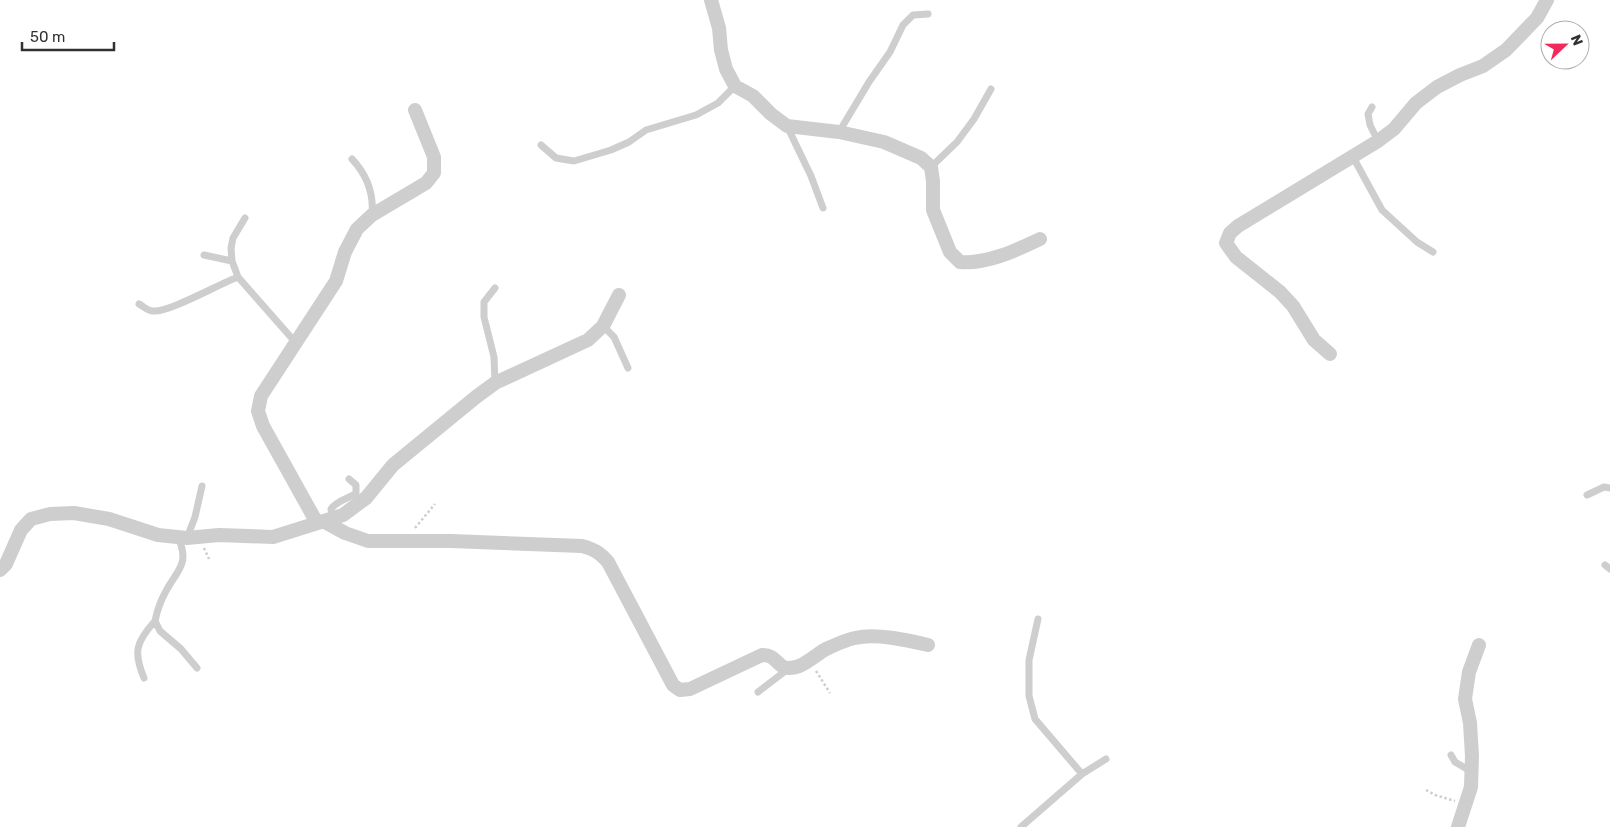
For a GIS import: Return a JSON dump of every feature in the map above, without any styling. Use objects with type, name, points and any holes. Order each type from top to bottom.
[{"type":"street","points":[[711,0],[719,28],[721,50],[726,69],[735,86],[753,96],[771,114],[787,126],[839,132],[884,142],[920,158],[931,167],[933,210],[950,252],[960,262],[973,263],[996,257],[1040,239]]},
{"type":"street","points":[[1330,354],[1314,340],[1293,306],[1280,292],[1236,257],[1226,243],[1230,233],[1238,226],[1378,141],[1394,129],[1416,103],[1437,87],[1483,66],[1506,50],[1537,18],[1547,0]]},
{"type":"street","points":[[415,110],[434,157],[434,174],[426,183],[372,215],[357,229],[345,252],[336,281],[260,396],[258,410],[263,426],[325,522],[345,533],[368,541],[495,542],[592,548],[600,553],[608,562],[673,685],[680,690],[690,689],[762,655],[775,658],[782,666],[788,668],[809,662],[823,650],[855,638],[870,636],[910,640],[928,644]]},
{"type":"street","points":[[0,570],[6,564],[20,530],[31,519],[50,514],[74,513],[109,519],[158,535],[182,537],[219,535],[273,537],[301,530],[343,515],[366,498],[393,465],[495,383],[588,340],[603,326],[619,295]]},
{"type":"street","points":[[1458,827],[1471,787],[1470,723],[1465,699],[1469,672],[1479,645]]},
{"type":"lane","points":[[839,132],[869,82],[890,52],[903,24],[913,15],[928,14]]},
{"type":"lane","points":[[541,145],[556,158],[574,161],[611,150],[629,142],[646,130],[696,115],[718,103],[735,86]]},
{"type":"lane","points":[[931,167],[957,142],[974,119],[991,89]]},
{"type":"lane","points":[[1372,107],[1368,114],[1370,125],[1378,141]]},
{"type":"lane","points":[[787,126],[823,208]]},
{"type":"lane","points":[[1353,157],[1382,210],[1405,232],[1433,252]]},
{"type":"lane","points":[[352,159],[369,184],[373,200],[372,215]]},
{"type":"lane","points":[[245,218],[233,238],[232,261],[238,277],[296,343]]},
{"type":"lane","points":[[204,254],[232,261]]},
{"type":"lane","points":[[139,304],[151,311],[163,311],[238,277]]},
{"type":"lane","points":[[495,288],[484,302],[484,317],[494,358],[495,383]]},
{"type":"lane","points":[[603,326],[614,337],[628,368]]},
{"type":"lane","points":[[325,522],[334,504],[348,499],[356,493],[356,485],[349,479]]},
{"type":"lane","points":[[144,678],[138,664],[137,653],[139,644],[155,621],[165,592],[180,570],[183,560],[182,537],[195,517],[202,486]]},
{"type":"lane","points":[[1588,496],[1604,487],[1610,488]]},
{"type":"lane","points":[[1038,619],[1029,660],[1029,696],[1035,719],[1082,774]]},
{"type":"lane","points":[[155,621],[160,631],[197,668]]},
{"type":"lane","points":[[758,692],[788,668]]},
{"type":"lane","points":[[1451,755],[1461,766],[1472,772]]},
{"type":"lane","points":[[1020,827],[1082,774],[1106,759]]},
{"type":"path","points":[[406,542],[435,504]]},
{"type":"path","points":[[809,662],[830,693]]},
{"type":"path","points":[[1426,790],[1448,800],[1466,804]]}]
